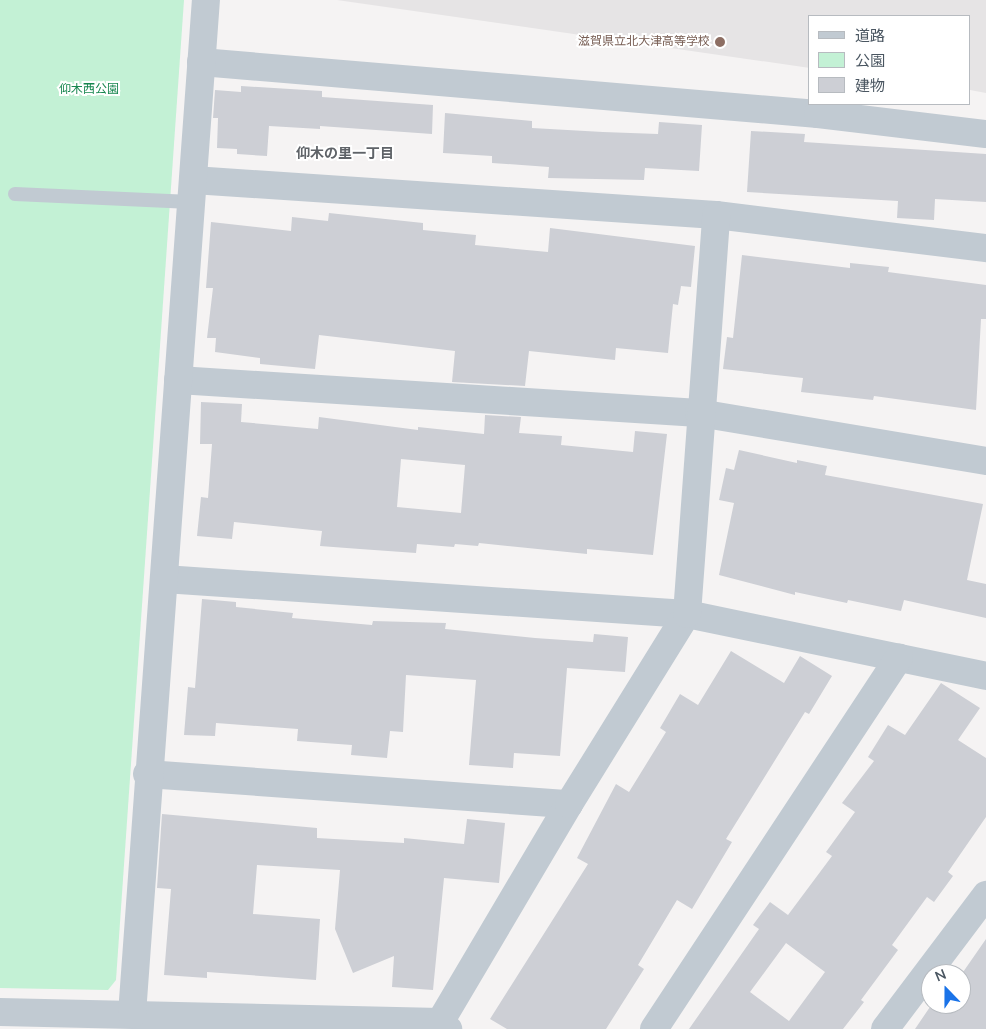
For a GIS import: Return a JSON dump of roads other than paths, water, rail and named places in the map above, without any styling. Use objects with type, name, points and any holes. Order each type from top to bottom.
[{"type":"street","points":[[132,1014],[147,774],[164,579],[206,0]]},
{"type":"street","points":[[201,62],[818,114],[986,134]]},
{"type":"street","points":[[192,191],[716,215],[986,248]]},
{"type":"street","points":[[0,1012],[132,1014],[441,1027],[569,804],[687,614],[699,413],[716,215]]},
{"type":"street","points":[[178,380],[699,413],[986,460]]},
{"type":"street","points":[[164,579],[687,614],[986,676]]},
{"type":"street","points":[[654,1029],[899,658]]},
{"type":"street","points":[[147,774],[569,804]]},
{"type":"street","points":[[885,1029],[986,895]]},
{"type":"lane","points":[[15,194],[192,191]]},
{"type":"place","name":"滋賀県立北大津高等学校","points":[[720,42]]},
{"type":"district","name":"仰木の里一丁目","points":[[345,154]]},
{"type":"park label","name":"仰木西公園","points":[[89,90]]}]
